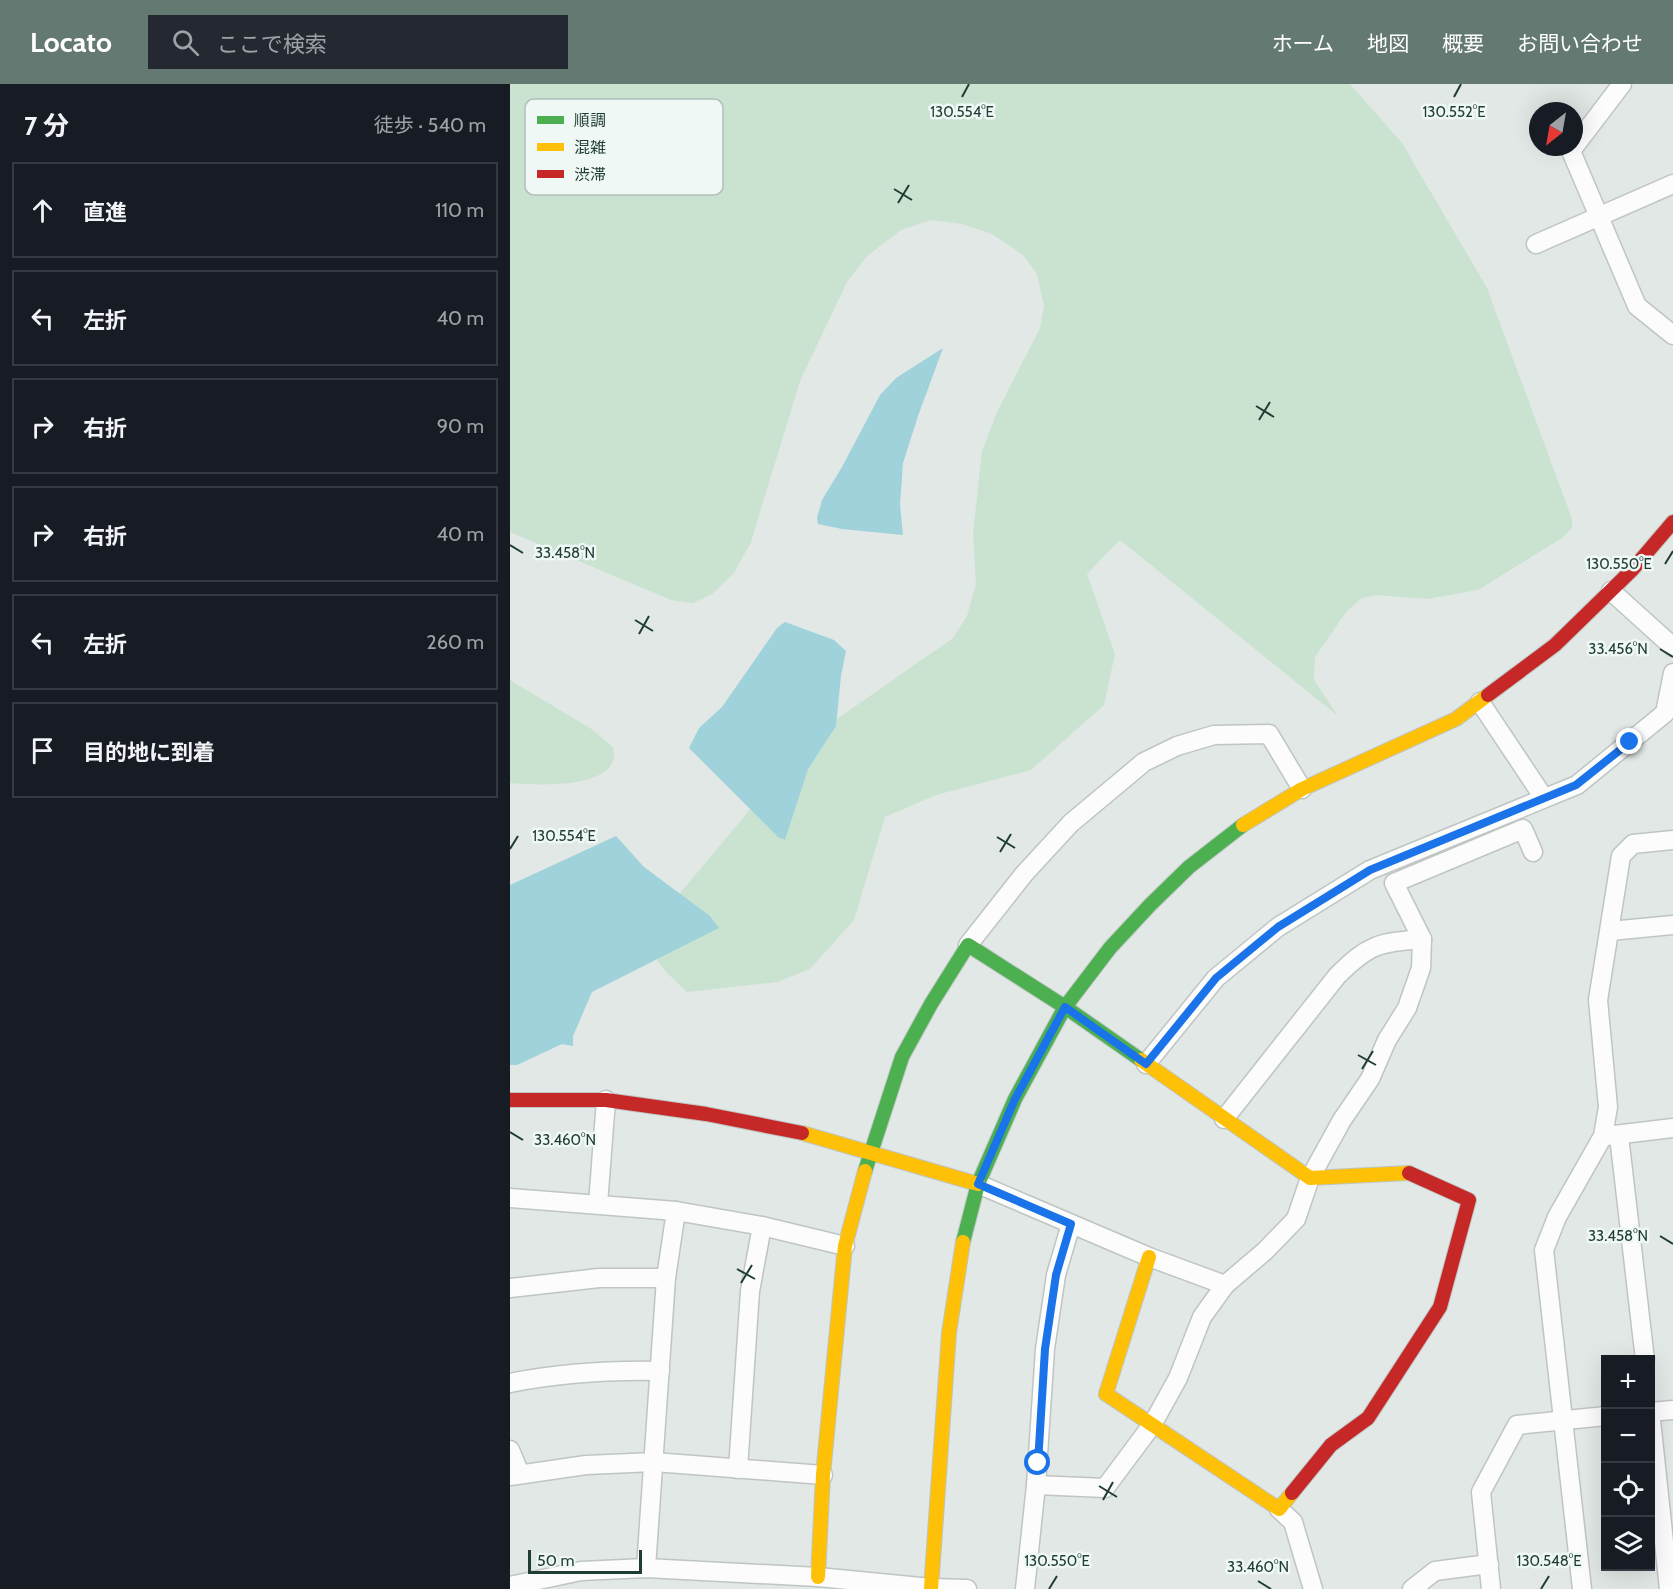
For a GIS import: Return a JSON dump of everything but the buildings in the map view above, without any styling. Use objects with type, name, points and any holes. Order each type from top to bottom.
[{"type":"street","points":[[1583,135],[1622,84]]},
{"type":"street","points":[[1573,156],[1636,306],[1673,335]]},
{"type":"street","points":[[1536,244],[1673,184]]},
{"type":"street","points":[[931,1588],[949,1333],[961,1251],[978,1184],[1015,1099],[1065,1007],[1110,948],[1150,905],[1189,867],[1232,832],[1302,789],[1456,719],[1555,645],[1632,570],[1673,522]]},
{"type":"street","points":[[1611,591],[1673,647]]},
{"type":"street","points":[[1146,1064],[1216,978],[1278,927],[1370,870],[1576,785],[1665,713],[1673,673]]},
{"type":"street","points":[[1480,702],[1544,798]]},
{"type":"street","points":[[818,1577],[823,1475],[845,1246],[882,1110],[902,1057],[968,945],[1024,874],[1071,823],[1144,762],[1177,746],[1214,735],[1269,734],[1302,789]]},
{"type":"street","points":[[1036,1485],[1105,1488],[1152,1425],[1178,1378],[1202,1317],[1225,1285],[1265,1251],[1296,1220],[1310,1178],[1342,1120],[1370,1079],[1387,1040],[1407,1008],[1421,968],[1422,939],[1394,883],[1523,829],[1533,852]]},
{"type":"street","points":[[1643,1355],[1611,1136],[1598,1000],[1621,856],[1633,844],[1673,840]]},
{"type":"street","points":[[1610,931],[1673,926]]},
{"type":"street","points":[[1224,1119],[1337,976],[1358,955],[1385,942],[1422,939]]},
{"type":"street","points":[[968,945],[1065,1007],[1310,1178],[1409,1173],[1469,1200],[1440,1307],[1368,1418],[1331,1445],[1279,1509]]},
{"type":"street","points":[[510,1100],[606,1100],[706,1114],[790,1130],[870,1151],[978,1184],[1149,1257],[1225,1285]]},
{"type":"street","points":[[598,1204],[606,1100]]},
{"type":"street","points":[[1582,1589],[1544,1250],[1557,1217],[1611,1136],[1673,1128]]},
{"type":"street","points":[[510,1198],[676,1211],[762,1226],[845,1246]]},
{"type":"street","points":[[646,1568],[666,1278],[676,1211]]},
{"type":"street","points":[[1025,1589],[1036,1485],[1045,1349],[1056,1275],[1071,1224]]},
{"type":"street","points":[[738,1469],[750,1291],[762,1226]]},
{"type":"street","points":[[1149,1257],[1106,1394],[1279,1509],[1293,1522],[1313,1589]]},
{"type":"street","points":[[510,1288],[599,1278],[666,1278]]},
{"type":"street","points":[[510,1383],[608,1370],[660,1371]]},
{"type":"street","points":[[1655,1411],[1673,1410]]},
{"type":"street","points":[[1491,1589],[1481,1492],[1517,1425],[1601,1416]]},
{"type":"street","points":[[510,1450],[515,1475],[586,1465],[654,1462],[823,1475]]},
{"type":"street","points":[[1655,1458],[1669,1589]]},
{"type":"street","points":[[1412,1589],[1435,1571],[1489,1564]]},
{"type":"street","points":[[510,1586],[581,1571],[646,1568],[818,1577],[931,1588],[967,1589]]},
{"type":"green space","points":[[510,84],[1350,84],[1402,143],[1487,288],[1572,519],[1572,528],[1562,538],[1478,590],[1427,599],[1377,595],[1362,598],[1346,612],[1315,657],[1314,680],[1338,716],[1120,540],[1087,574],[1115,654],[1104,705],[1031,770],[936,795],[885,817],[854,920],[810,969],[777,982],[687,992],[666,972],[650,951],[665,911],[803,746],[834,721],[953,638],[967,616],[976,584],[973,533],[982,451],[997,412],[1040,328],[1044,306],[1037,274],[1023,255],[992,234],[962,224],[931,220],[901,230],[867,256],[847,282],[800,381],[751,542],[734,573],[712,594],[693,603],[671,600],[510,532]]},
{"type":"green space","points":[[510,680],[590,728],[613,747],[614,759],[606,770],[596,777],[582,781],[551,784],[510,783]]},
{"type":"water","points":[[943,348],[903,463],[900,504],[903,535],[842,529],[818,524],[817,518],[822,500],[880,395],[896,378]]},
{"type":"water","points":[[785,622],[834,640],[846,651],[836,726],[808,769],[785,840],[778,837],[689,748],[699,728],[722,707],[777,628]]},
{"type":"water","points":[[616,836],[644,867],[710,916],[719,928],[592,992],[573,1036],[573,1046],[562,1044],[517,1065],[510,1065],[510,885]]},
{"type":"traffic: fast","points":[[963,1242],[978,1184],[1015,1099],[1065,1007],[1110,948],[1150,905],[1189,867],[1243,825]]},
{"type":"traffic: fast","points":[[865,1171],[902,1057],[931,1004],[968,945],[1065,1007],[1141,1060]]},
{"type":"traffic: slow","points":[[1243,825],[1302,789],[1456,719],[1488,695]]},
{"type":"traffic: slow","points":[[1141,1060],[1310,1178],[1409,1173]]},
{"type":"traffic: slow","points":[[802,1133],[978,1184]]},
{"type":"traffic: slow","points":[[818,1577],[823,1475],[845,1246],[865,1171]]},
{"type":"traffic: slow","points":[[931,1589],[949,1333],[963,1242]]},
{"type":"traffic: slow","points":[[1149,1257],[1106,1394],[1279,1509],[1292,1493]]},
{"type":"traffic: jam","points":[[1488,695],[1555,645],[1632,570],[1673,522]]},
{"type":"traffic: jam","points":[[510,1100],[606,1100],[706,1114],[802,1133]]},
{"type":"traffic: jam","points":[[1292,1493],[1331,1445],[1368,1418],[1440,1307],[1469,1200],[1409,1173]]},
{"type":"route","points":[[1038,1463],[1045,1349],[1056,1275],[1071,1224],[978,1184],[1015,1099],[1065,1007],[1146,1064],[1216,978],[1278,927],[1370,870],[1576,785],[1630,742]]}]
